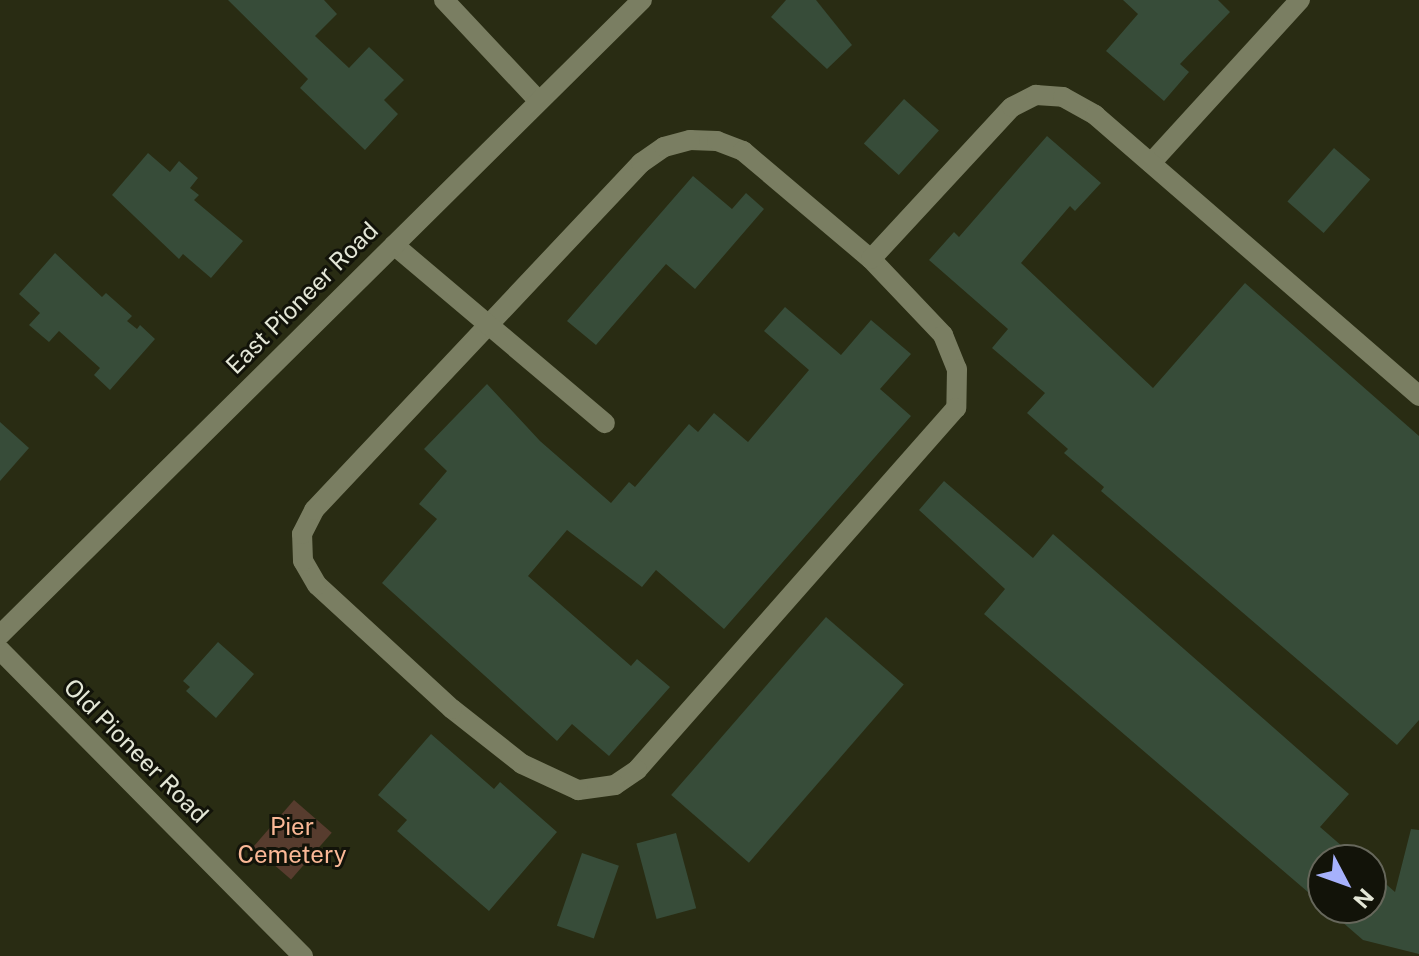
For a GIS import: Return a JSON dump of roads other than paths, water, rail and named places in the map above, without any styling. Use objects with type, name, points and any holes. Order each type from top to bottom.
[{"type":"street","points":[[444,0],[538,100]]},
{"type":"street","name":"East Pioneer Road","points":[[0,635],[642,0]]},
{"type":"street","points":[[1151,163],[1300,0]]},
{"type":"street","points":[[871,259],[1012,107],[1027,98],[1054,95],[1080,104],[1419,396]]},
{"type":"street","points":[[690,140],[717,141],[743,151],[871,259],[943,335],[957,369],[956,408],[637,770],[597,790],[561,785],[522,764],[452,709],[317,585],[303,561],[302,534],[314,510],[648,157],[690,140]]},
{"type":"street","points":[[394,245],[605,423]]},
{"type":"street","name":"Old Pioneer Road","points":[[0,650],[303,956]]},
{"type":"park label","name":"Pier Cemetery","points":[[292,841]]}]
